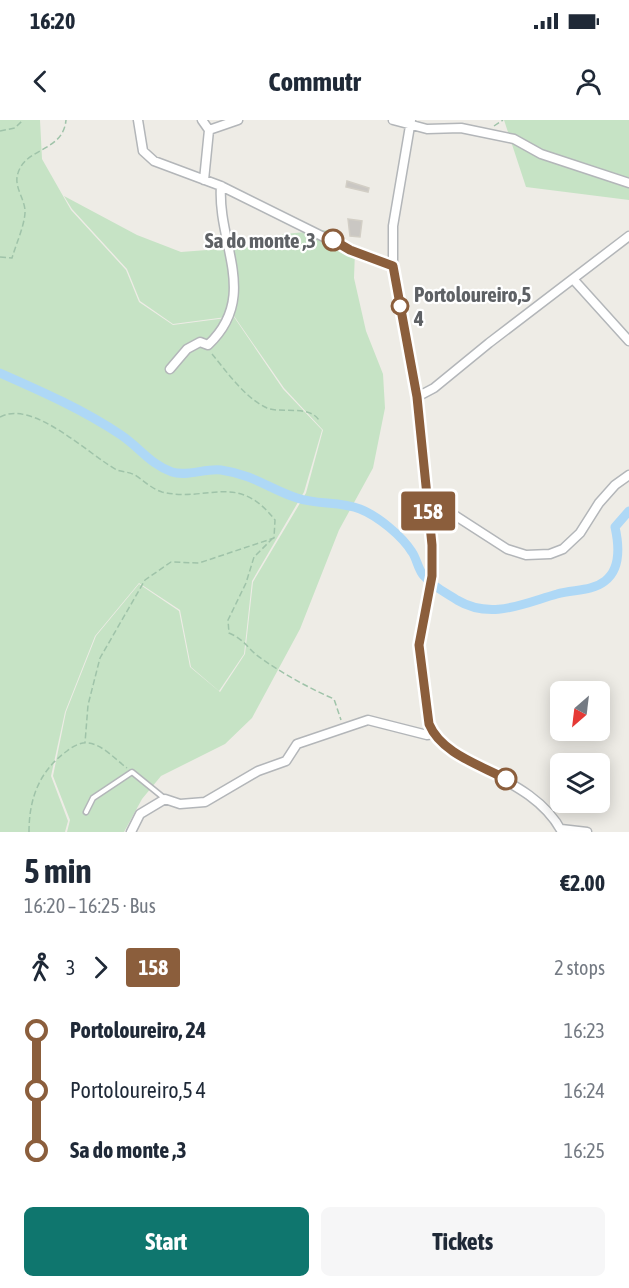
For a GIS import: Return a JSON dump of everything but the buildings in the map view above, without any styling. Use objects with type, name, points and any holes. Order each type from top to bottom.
[{"type":"street","points":[[138,120],[141,144],[147,156],[221,186],[350,250],[393,266]]},
{"type":"street","points":[[202,120],[209,130],[204,180]]},
{"type":"street","points":[[209,130],[238,120]]},
{"type":"street","points":[[393,120],[410,122],[427,129],[461,128],[514,139],[541,154],[629,183]]},
{"type":"street","points":[[410,122],[393,226],[393,266],[417,397],[428,510],[432,576],[419,645],[424,703],[433,734],[445,746],[528,792],[550,813],[562,831],[587,832]]},
{"type":"street","points":[[170,369],[187,349],[200,342],[208,345],[223,332],[227,321],[236,280],[234,264],[221,219],[221,186]]},
{"type":"street","points":[[417,397],[434,388],[629,237]]},
{"type":"street","points":[[573,279],[629,341]]},
{"type":"street","points":[[428,510],[448,511],[507,549],[526,555],[550,554],[562,549],[580,533],[599,503],[615,485],[629,475]]},
{"type":"street","points":[[130,832],[140,814],[165,799],[180,804],[205,802],[258,771],[286,761],[297,744],[344,726],[368,720],[433,734]]},
{"type":"lane","points":[[86,812],[93,798],[132,772],[165,799]]},
{"type":"path","points":[[0,130],[15,128],[23,120]]},
{"type":"path","points":[[0,257],[12,258],[26,212],[18,194],[18,173],[30,156],[53,146],[65,127],[66,120]]},
{"type":"path","points":[[208,345],[219,362],[261,404],[274,410],[310,413],[320,422]]},
{"type":"path","points":[[0,417],[5,414],[24,415],[51,425],[118,470],[133,474],[160,491],[178,494],[216,490],[251,497],[265,507],[275,520],[274,538],[254,557],[246,583],[228,620],[229,633],[242,638],[261,659],[295,681],[334,699],[344,726]]},
{"type":"path","points":[[85,743],[88,705],[100,658],[145,580],[171,562],[198,563],[274,538]]},
{"type":"path","points":[[30,832],[32,801],[42,775],[51,763],[75,745],[85,743],[102,748],[132,772]]},
{"type":"green space","points":[[0,120],[40,120],[42,159],[71,210],[126,270],[139,302],[173,325],[234,317],[283,389],[322,430],[304,492],[252,581],[244,654],[219,691],[191,667],[180,610],[139,583],[95,636],[65,712],[51,776],[68,821],[65,832],[0,832]]},
{"type":"green space","points":[[504,120],[629,120],[629,200],[526,187]]},
{"type":"green space","points":[[64,196],[137,235],[181,252],[258,246],[284,234],[327,230],[355,251],[354,278],[366,331],[383,374],[385,408],[373,468],[339,530],[300,629],[252,718],[225,744],[161,776],[142,799],[124,832],[67,832],[70,820],[53,776],[66,712],[96,636],[139,584],[179,611],[190,667],[220,692],[245,654],[253,582],[306,493],[323,430],[284,388],[234,316],[173,324],[140,301],[127,269],[72,209]]},
{"type":"waterway","points":[[0,373],[92,417],[121,435],[158,465],[172,472],[183,474],[215,470],[233,472],[297,498],[344,505],[367,512],[382,521],[408,546],[422,574],[431,583],[457,600],[482,609],[494,610],[519,606],[563,592],[600,585],[614,570],[618,556],[615,527],[629,511]]},
{"type":"bus line","name":"158","points":[[333,240],[350,250],[393,266],[417,397],[432,545],[432,576],[419,645],[424,703],[429,724],[433,734],[445,746],[506,779]]},
{"type":"place","name":"Sa do monte ,3","points":[[333,240]]},
{"type":"place","name":"Portoloureiro,5 4","points":[[400,306]]}]
